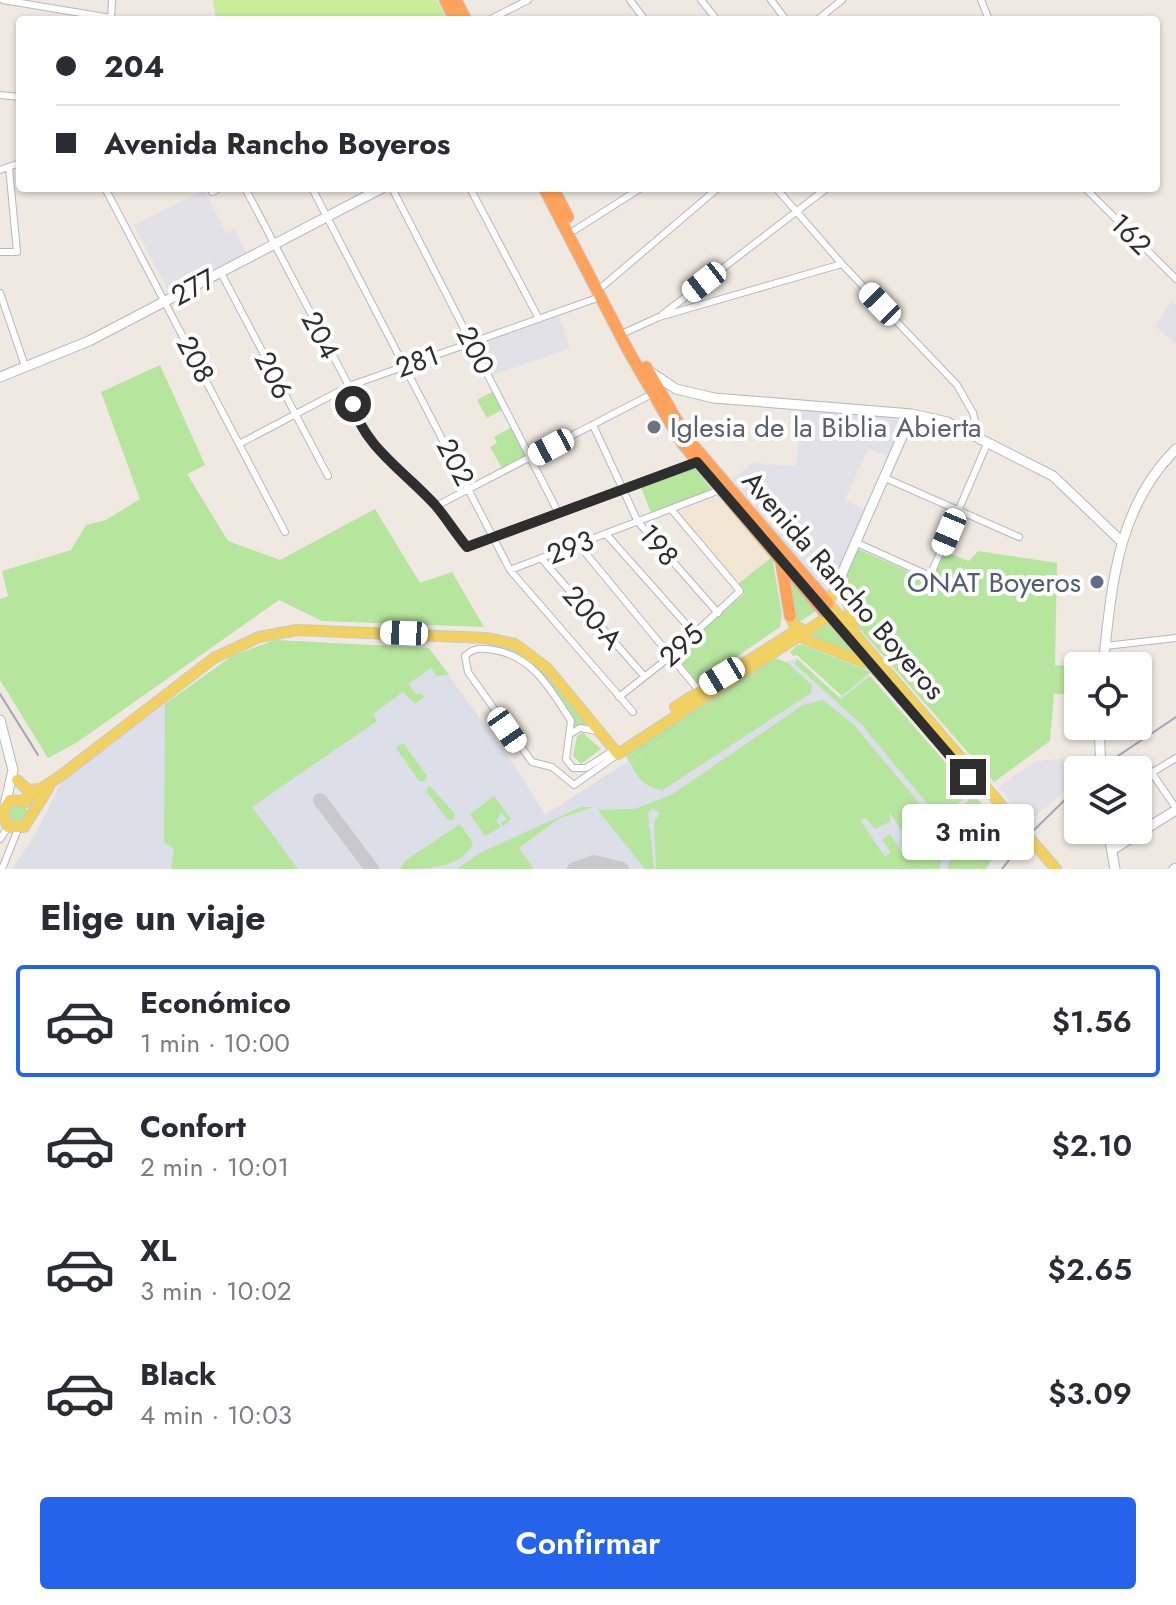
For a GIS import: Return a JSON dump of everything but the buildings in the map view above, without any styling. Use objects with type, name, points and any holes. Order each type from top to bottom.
[{"type":"highway","name":"Avenida Rancho Boyeros","points":[[546,192],[687,438],[827,610]]},
{"type":"highway","name":"Avenida Rancho Boyeros","points":[[555,192],[652,394],[697,462],[827,610]]},
{"type":"highway","points":[[781,561],[790,616]]},
{"type":"main road","points":[[701,693],[798,634],[827,610],[840,586],[850,595],[855,635]]},
{"type":"main road","name":"Avenida Rancho Boyeros","points":[[827,610],[855,635],[1056,869]]},
{"type":"main road","name":"Avenida Rancho Boyeros","points":[[827,610],[1048,869]]},
{"type":"main road","points":[[790,616],[798,634]]},
{"type":"main road","points":[[785,638],[790,616]]},
{"type":"main road","points":[[59,777],[48,788],[28,824],[8,827],[2,811],[13,799],[23,800],[59,777],[214,658],[259,637],[297,630],[486,638],[515,644],[547,668],[616,752],[785,638],[798,634],[874,668]]},
{"type":"main road","points":[[15,775],[28,790],[41,788]]},
{"type":"main road","points":[[23,800],[32,814]]},
{"type":"street","points":[[3,0],[94,16]]},
{"type":"street","points":[[497,16],[528,0]]},
{"type":"street","points":[[701,0],[714,16]]},
{"type":"street","points":[[822,16],[842,0]]},
{"type":"street","points":[[0,170],[16,164]]},
{"type":"street","points":[[0,252],[17,252],[9,167]]},
{"type":"street","name":"208","points":[[107,192],[285,532]]},
{"type":"street","name":"204","points":[[247,192],[349,386],[357,421],[368,437],[436,506],[467,547],[495,537]]},
{"type":"street","name":"202","points":[[314,192],[407,364],[510,570],[633,712]]},
{"type":"street","name":"277","points":[[0,377],[89,341],[374,192]]},
{"type":"street","name":"200","points":[[394,192],[558,512]]},
{"type":"street","points":[[472,192],[539,319]]},
{"type":"street","points":[[575,230],[635,192]]},
{"type":"street","points":[[602,292],[714,192]]},
{"type":"street","points":[[779,192],[794,212],[957,385],[973,413],[984,442],[930,576],[857,543]]},
{"type":"street","points":[[659,317],[822,192]]},
{"type":"street","name":"162","points":[[1089,192],[1176,279]]},
{"type":"street","points":[[626,332],[659,317],[842,264]]},
{"type":"street","name":"206","points":[[221,273],[328,476]]},
{"type":"street","name":"281","points":[[241,443],[349,386],[539,319],[602,292]]},
{"type":"street","points":[[0,293],[25,366]]},
{"type":"street","points":[[646,368],[667,386],[694,395],[912,414],[947,422],[1053,476],[1121,541]]},
{"type":"street","points":[[436,506],[652,394]]},
{"type":"street","points":[[840,586],[912,414]]},
{"type":"street","name":"198","points":[[593,425],[638,522],[718,613]]},
{"type":"street","points":[[1104,652],[1110,585],[1121,541],[1142,493],[1176,449]]},
{"type":"street","points":[[495,537],[697,462]]},
{"type":"street","points":[[885,478],[1019,537]]},
{"type":"street","name":"293","points":[[510,570],[720,490]]},
{"type":"street","name":"295","points":[[619,697],[740,591],[671,509]]},
{"type":"street","points":[[606,534],[693,632]]},
{"type":"street","points":[[578,544],[701,693]]},
{"type":"street","name":"200-A","points":[[541,558],[644,676]]},
{"type":"street","points":[[1105,646],[1176,638]]},
{"type":"street","points":[[476,649],[490,649],[512,654],[528,663],[571,721],[566,759],[574,769],[586,768],[616,752],[574,785],[552,767],[532,762],[468,672],[464,661],[466,654],[476,649]]},
{"type":"street","points":[[0,720],[23,800]]},
{"type":"street","points":[[569,737],[580,728],[597,731]]},
{"type":"street","points":[[1112,850],[1176,809],[1153,772],[1176,758]]},
{"type":"street","points":[[2,811],[15,775]]},
{"type":"street","points":[[0,839],[8,827]]},
{"type":"street","points":[[2,869],[8,827]]},
{"type":"street","points":[[1111,844],[1115,869]]},
{"type":"shaded area","points":[[205,192],[226,233],[235,229],[247,255],[170,294],[134,225]]},
{"type":"shaded area","points":[[1172,301],[1176,305],[1176,344],[1155,326]]},
{"type":"shaded area","points":[[559,316],[570,348],[494,375],[478,345]]},
{"type":"shaded area","points":[[801,410],[908,418],[890,456],[868,449],[845,500],[868,511],[828,595],[732,479],[753,463],[796,466]]},
{"type":"shaded area","points":[[717,497],[772,557],[738,584],[677,513]]},
{"type":"shaded area","points":[[275,640],[429,648],[520,774],[545,815],[773,667],[797,658],[839,697],[867,673],[1007,837],[987,869],[12,869],[35,835],[64,777],[232,656]]},
{"type":"shaded area","points":[[1064,759],[1064,792],[1028,822],[998,787],[1036,761]]},
{"type":"green space","points":[[213,0],[437,0],[445,16],[215,16]]},
{"type":"green space","points":[[160,365],[205,465],[187,474],[228,541],[280,560],[375,509],[420,583],[452,572],[484,627],[322,621],[279,600],[76,743],[48,758],[0,680],[0,599],[8,596],[2,571],[71,550],[86,525],[106,520],[140,499],[101,392]]},
{"type":"green space","points":[[494,391],[504,409],[487,418],[477,400]]},
{"type":"green space","points":[[512,427],[528,457],[503,470],[490,447],[497,443],[494,437]]},
{"type":"green space","points":[[694,467],[712,490],[651,513],[641,487]]},
{"type":"green space","points":[[858,549],[930,581],[945,552],[969,561],[978,551],[1057,563],[1055,665],[1064,666],[1064,694],[1054,694],[1050,741],[994,782],[857,626],[854,595],[845,577]]},
{"type":"green space","points":[[772,557],[782,615],[780,627],[698,683],[673,654],[744,594],[738,584]]},
{"type":"green space","points":[[789,577],[816,611],[798,623],[795,622]]},
{"type":"green space","points":[[827,622],[855,654],[810,638],[808,634]]},
{"type":"green space","points":[[275,640],[429,648],[449,675],[437,676],[431,668],[408,684],[416,695],[419,693],[424,697],[415,704],[403,692],[373,714],[377,721],[252,807],[298,869],[171,869],[174,849],[164,842],[165,704],[232,656]]},
{"type":"green space","points":[[497,645],[526,657],[538,666],[587,724],[574,726],[573,718],[553,689],[525,660],[497,649],[478,646]]},
{"type":"green space","points":[[797,645],[871,672],[842,696],[797,655],[793,656],[790,652]]},
{"type":"green space","points":[[772,657],[788,663],[812,685],[811,693],[663,790],[642,781],[630,762],[737,691],[629,762],[625,754]]},
{"type":"green space","points":[[797,659],[841,699],[870,676],[971,792],[944,815],[935,813],[861,724],[795,664]]},
{"type":"green space","points":[[823,700],[853,724],[935,822],[910,845],[889,811],[891,824],[889,822],[875,829],[866,818],[860,820],[885,857],[891,852],[882,840],[890,834],[905,856],[935,829],[940,830],[945,846],[939,869],[656,869],[654,822],[660,813],[652,808],[648,813],[654,869],[645,869],[598,810],[635,809],[671,795],[803,705]]},
{"type":"green space","points":[[583,733],[601,749],[581,764],[573,756],[577,736]]},
{"type":"green space","points":[[403,743],[427,776],[425,781],[419,781],[396,748]]},
{"type":"green space","points":[[429,785],[455,814],[453,821],[448,820],[426,791]]},
{"type":"green space","points":[[974,795],[1009,835],[985,869],[947,869],[954,845],[947,820]]},
{"type":"green space","points":[[494,796],[511,819],[503,826],[501,823],[507,819],[501,813],[496,821],[501,827],[485,836],[470,814]]},
{"type":"green space","points":[[18,804],[25,807],[28,814],[25,821],[18,824],[11,821],[8,814],[11,807]]},
{"type":"green space","points":[[581,807],[594,807],[558,819],[519,848],[534,869],[457,869],[480,853]]},
{"type":"green space","points":[[460,824],[473,843],[460,858],[442,866],[400,869],[406,860]]},
{"type":"taxiway","points":[[320,800],[372,869]]},
{"type":"taxiway","points":[[574,869],[594,862],[622,869]]},
{"type":"railway","points":[[0,694],[38,755]]},
{"type":"railway","points":[[1118,756],[1176,717]]},
{"type":"railway","points":[[1002,869],[1028,836],[1064,801]]},
{"type":"place","name":"Iglesia de la Biblia Abierta","points":[[654,427]]},
{"type":"place","name":"ONAT Boyeros","points":[[1097,582]]},
{"type":"route","points":[[353,404],[357,421],[368,437],[436,506],[467,547],[697,462],[968,777]]}]
